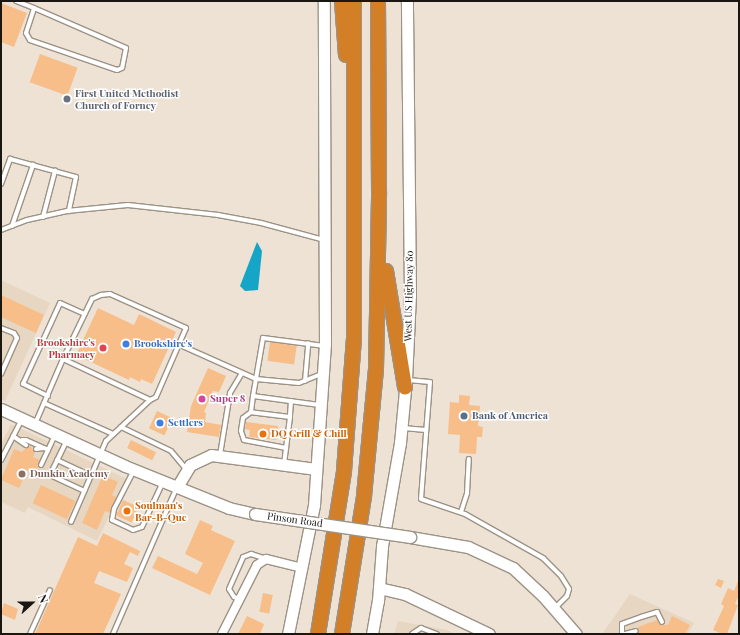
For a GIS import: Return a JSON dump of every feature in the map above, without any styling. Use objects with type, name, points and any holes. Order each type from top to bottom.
[{"type":"highway","points":[[342,1],[356,173]]},
{"type":"highway","points":[[318,634],[339,510],[350,410],[355,316],[356,173],[354,1]]},
{"type":"highway","points":[[342,634],[358,540],[371,426],[377,343],[379,192],[378,1]]},
{"type":"highway","points":[[379,192],[385,233],[387,284],[406,383]]},
{"type":"main road","points":[[288,634],[314,505],[319,405],[324,346],[324,1]]},
{"type":"main road","name":"West US Highway 80","points":[[372,634],[379,588],[382,546],[402,428],[406,383],[410,295],[408,1]]},
{"type":"main road","name":"Pinson Road","points":[[1,409],[134,470],[229,508],[255,514],[468,547],[505,564],[518,572],[576,634]]},
{"type":"main road","points":[[177,487],[190,465],[201,458],[220,455],[316,469]]},
{"type":"main road","points":[[379,588],[405,594],[490,634]]},
{"type":"street","points":[[222,634],[257,565],[266,559],[302,568]]},
{"type":"lane","points":[[16,1],[34,8],[126,48],[122,68],[117,70],[30,40],[26,33],[34,8]]},
{"type":"lane","points":[[1,184],[10,159],[76,177],[69,211]]},
{"type":"lane","points":[[12,226],[33,165]]},
{"type":"lane","points":[[43,217],[55,171]]},
{"type":"lane","points":[[1,230],[43,217],[69,211],[128,205],[164,207],[261,223],[324,240]]},
{"type":"lane","points":[[35,425],[63,360],[92,299],[110,294],[186,328],[180,345],[156,397],[150,400],[106,441],[71,522]]},
{"type":"lane","points":[[48,396],[22,384],[60,303],[85,314]]},
{"type":"lane","points":[[1,328],[14,333],[17,338],[1,374]]},
{"type":"lane","points":[[286,448],[244,440],[241,431],[244,418],[250,412],[263,338],[324,346]]},
{"type":"lane","points":[[305,381],[308,343]]},
{"type":"lane","points":[[180,345],[256,379],[299,383],[321,374]]},
{"type":"lane","points":[[63,360],[150,400]]},
{"type":"lane","points":[[220,455],[230,393],[242,373]]},
{"type":"lane","points":[[406,383],[430,382],[422,499],[462,512],[524,545],[555,569],[569,589],[567,596],[554,609]]},
{"type":"lane","points":[[253,396],[319,405]]},
{"type":"lane","points":[[284,464],[291,401]]},
{"type":"lane","points":[[44,403],[113,434]]},
{"type":"lane","points":[[250,412],[290,417]]},
{"type":"lane","points":[[1,460],[22,419]]},
{"type":"lane","points":[[121,427],[171,451],[187,470]]},
{"type":"lane","points":[[402,428],[426,430]]},
{"type":"lane","points":[[41,465],[46,449],[55,434]]},
{"type":"lane","points":[[13,436],[46,449]]},
{"type":"lane","points":[[67,439],[50,475],[85,491]]},
{"type":"lane","points":[[22,440],[26,445]]},
{"type":"lane","points":[[36,449],[46,449]]},
{"type":"lane","points":[[462,512],[467,493],[469,459]]},
{"type":"lane","points":[[57,460],[91,476]]},
{"type":"lane","points":[[134,470],[114,509],[112,520],[133,530],[142,527],[164,482]]},
{"type":"lane","points":[[113,634],[177,487]]},
{"type":"lane","points":[[240,599],[234,597],[229,589],[243,557],[251,554],[266,559]]},
{"type":"lane","points":[[30,634],[50,590]]},
{"type":"lane","points":[[636,631],[624,634],[622,624],[657,612],[662,622]]},
{"type":"lane","points":[[412,634],[421,628],[437,634]]},
{"type":"shaded area","points":[[1,280],[50,303],[5,401],[1,399]]},
{"type":"shaded area","points":[[11,424],[127,479],[97,541],[28,507],[25,513],[1,502],[1,444]]},
{"type":"shaded area","points":[[630,594],[694,623],[688,634],[602,634]]},
{"type":"shaded area","points":[[398,621],[447,630],[455,634],[394,634]]},
{"type":"water","points":[[257,242],[262,251],[258,290],[245,291],[240,286]]},
{"type":"building","points":[[1,3],[27,13],[14,47],[1,42]]},
{"type":"building","points":[[40,54],[78,68],[67,96],[30,82]]},
{"type":"building","points":[[1,295],[44,315],[36,333],[1,317]]},
{"type":"building","name":"Brookshire's","points":[[98,308],[134,325],[139,314],[176,332],[152,384],[141,379],[140,382],[130,377],[129,380],[76,355]]},
{"type":"building","points":[[270,342],[297,346],[294,365],[267,361]]},
{"type":"building","name":"Super 8","points":[[208,368],[226,376],[219,392],[213,391],[204,412],[206,413],[205,422],[221,425],[219,437],[187,432],[191,406]]},
{"type":"building","name":"Bank of America","points":[[459,395],[470,396],[469,405],[480,406],[478,426],[483,427],[482,437],[477,437],[476,454],[459,453],[460,435],[448,434],[450,402],[459,403]]},
{"type":"building","name":"Settlers","points":[[157,411],[172,418],[164,435],[149,428]]},
{"type":"building","name":"DQ Grill & Chill","points":[[246,422],[278,426],[276,440],[249,437],[250,430],[245,429]]},
{"type":"building","points":[[131,440],[156,452],[152,460],[127,448]]},
{"type":"building","points":[[29,445],[35,452],[33,457],[40,460],[35,474],[27,470],[19,488],[1,480],[14,449],[22,452]]},
{"type":"building","points":[[103,475],[118,482],[112,495],[116,497],[110,513],[105,511],[97,530],[82,523]]},
{"type":"building","points":[[41,485],[75,501],[67,519],[33,503]]},
{"type":"building","name":"Soulman's Bar-B-Que","points":[[123,500],[139,507],[132,522],[116,516]]},
{"type":"building","points":[[200,520],[213,526],[211,530],[235,541],[210,595],[152,568],[158,556],[197,574],[203,563],[185,554]]},
{"type":"building","points":[[103,533],[140,551],[138,556],[130,552],[124,564],[133,568],[127,582],[99,571],[94,583],[121,594],[103,634],[35,634],[78,537],[97,546]]},
{"type":"building","points":[[718,579],[724,581],[721,588],[715,585]]},
{"type":"building","points":[[739,579],[739,595],[735,604],[738,605],[727,634],[722,634],[713,630],[724,606],[721,604],[728,588],[734,591]]},
{"type":"building","points":[[263,593],[273,595],[269,614],[259,612]]},
{"type":"building","points":[[4,603],[18,609],[15,620],[1,614]]},
{"type":"building","points":[[247,616],[264,624],[260,634],[238,634]]},
{"type":"building","points":[[672,616],[690,625],[685,634],[638,634],[638,627],[657,620],[660,625],[668,625]]},
{"type":"place","name":"First United Methodist Church of Forney","points":[[67,99]]},
{"type":"place","name":"Brookshire's","points":[[126,344]]},
{"type":"place","name":"Brookshire's Pharmacy","points":[[103,348]]},
{"type":"place","name":"Super 8","points":[[202,399]]},
{"type":"place","name":"Bank of America","points":[[464,416]]},
{"type":"place","name":"Settlers","points":[[160,423]]},
{"type":"place","name":"DQ Grill & Chill","points":[[263,434]]},
{"type":"place","name":"Dunkin Academy","points":[[22,474]]},
{"type":"place","name":"Soulman's Bar-B-Que","points":[[127,511]]}]
